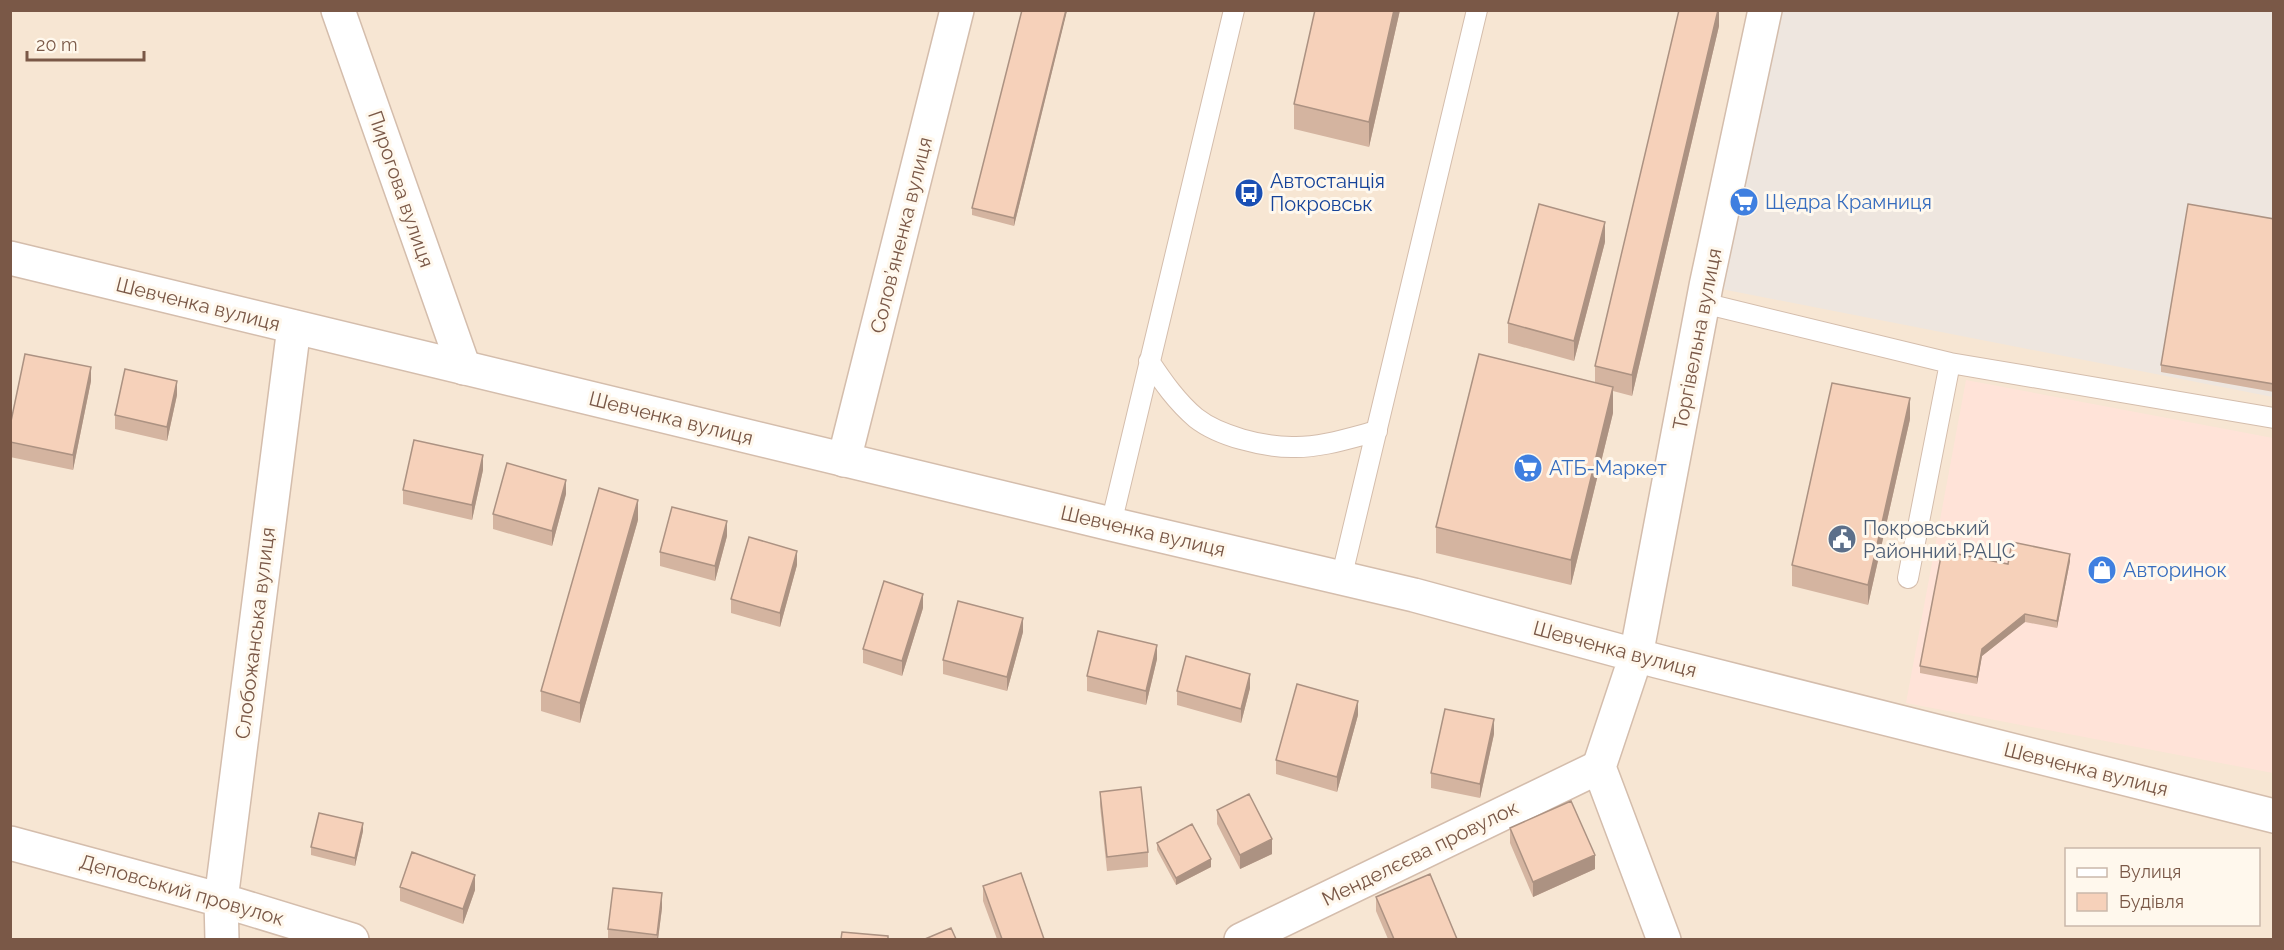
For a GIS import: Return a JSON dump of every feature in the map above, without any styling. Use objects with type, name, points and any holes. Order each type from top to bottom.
[{"type":"street","name":"Пирогова вулиця","points":[[338,10],[464,368]]},
{"type":"street","name":"Солов’яненка вулиця","points":[[844,460],[957,10]]},
{"type":"street","name":"Торгівельна вулиця","points":[[1599,767],[1636,656],[1703,303],[1765,10]]},
{"type":"street","name":"Шевченка вулиця","points":[[10,258],[1414,595],[1636,656],[2274,816]]},
{"type":"street","name":"Слобожанська вулиця","points":[[222,939],[221,900],[294,327]]},
{"type":"street","name":"Менделєєва провулок","points":[[1241,939],[1599,767]]},
{"type":"street","points":[[1599,767],[1664,939]]},
{"type":"street","name":"Деповський провулок","points":[[10,843],[221,900],[352,939]]},
{"type":"lane","points":[[1111,524],[1234,10]]},
{"type":"lane","points":[[1341,579],[1477,10]]},
{"type":"lane","points":[[1703,303],[1950,363],[2274,418]]},
{"type":"lane","points":[[1149,362],[1171,393],[1198,419],[1229,435],[1250,441],[1292,447],[1332,443],[1377,431]]},
{"type":"lane","points":[[1908,578],[1950,363]]},
{"type":"shaded area","points":[[10,11],[2273,11],[2273,939],[11,939]]},
{"type":"shaded area","points":[[1765,11],[2273,11],[2273,397],[1706,286]]},
{"type":"shaded area","name":"Авторинок","points":[[1966,380],[2273,438],[2273,773],[1906,703]]},
{"type":"building","points":[[1022,10],[1066,10],[1014,218],[972,208]]},
{"type":"building","points":[[1315,10],[1394,10],[1369,122],[1294,104]]},
{"type":"building","points":[[1679,10],[1718,10],[1632,375],[1595,366]]},
{"type":"building","points":[[1539,204],[1605,222],[1574,341],[1508,323]]},
{"type":"building","points":[[2188,204],[2274,219],[2274,384],[2161,365]]},
{"type":"building","points":[[25,354],[91,367],[73,455],[10,442],[10,426]]},
{"type":"building","name":"АТБ-Маркет","points":[[1479,354],[1613,387],[1571,560],[1436,527]]},
{"type":"building","points":[[125,369],[177,381],[167,427],[115,415]]},
{"type":"building","name":"Покровський Районний РАЦС","points":[[1832,383],[1910,398],[1868,585],[1792,565]]},
{"type":"building","points":[[414,440],[483,455],[472,505],[403,490]]},
{"type":"building","points":[[507,463],[566,480],[552,531],[493,514]]},
{"type":"building","points":[[599,488],[638,500],[580,703],[541,691]]},
{"type":"building","points":[[672,507],[727,521],[715,566],[660,552]]},
{"type":"building","points":[[749,537],[797,551],[780,613],[731,599]]},
{"type":"building","points":[[2012,542],[2070,554],[2057,621],[2025,614],[1982,649],[1977,677],[1920,666],[1942,551],[2008,564]]},
{"type":"building","points":[[884,581],[923,594],[902,661],[863,649]]},
{"type":"building","points":[[958,601],[1023,618],[1007,677],[943,660]]},
{"type":"building","points":[[1098,631],[1157,645],[1146,691],[1087,676]]},
{"type":"building","points":[[1186,656],[1250,674],[1241,709],[1177,691]]},
{"type":"building","points":[[1297,684],[1358,701],[1337,777],[1276,760]]},
{"type":"building","points":[[1445,709],[1494,719],[1480,784],[1431,773]]},
{"type":"building","points":[[1141,787],[1148,852],[1107,857],[1100,792]]},
{"type":"building","points":[[1249,794],[1272,839],[1240,855],[1217,810]]},
{"type":"building","points":[[1571,801],[1595,855],[1533,882],[1510,828]]},
{"type":"building","points":[[319,813],[363,823],[355,858],[311,847]]},
{"type":"building","points":[[1192,824],[1211,859],[1176,878],[1157,843]]},
{"type":"building","points":[[412,852],[475,875],[463,909],[400,887]]},
{"type":"building","points":[[1021,873],[1044,939],[1002,939],[983,886]]},
{"type":"building","points":[[1430,874],[1457,939],[1394,939],[1376,897]]},
{"type":"building","points":[[613,888],[662,893],[657,935],[608,929]]},
{"type":"building","points":[[951,928],[956,939],[925,939]]},
{"type":"building","points":[[842,932],[888,936],[888,939],[841,939]]},
{"type":"place","name":"Автостанція Покровськ","points":[[1249,193]]},
{"type":"place","name":"Щедра Крамниця","points":[[1744,202]]},
{"type":"place","name":"АТБ-Маркет","points":[[1528,468]]},
{"type":"place","name":"Покровський Районний РАЦС","points":[[1842,539]]},
{"type":"place","name":"Авторинок","points":[[2102,570]]}]
